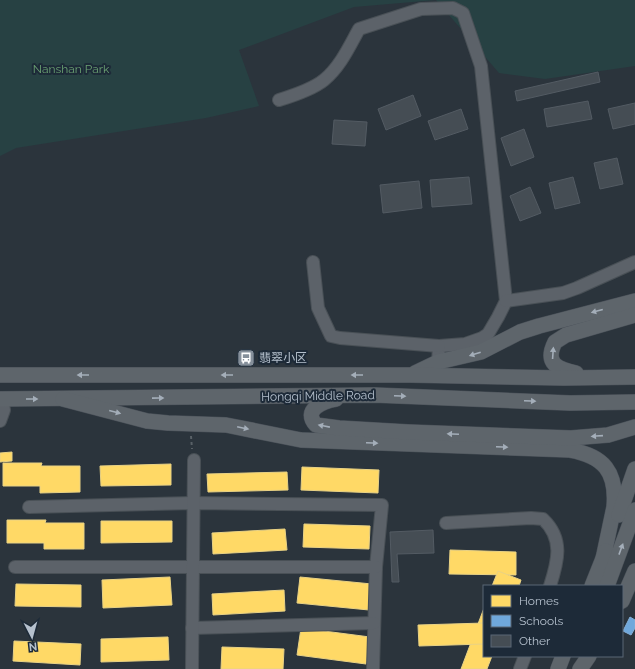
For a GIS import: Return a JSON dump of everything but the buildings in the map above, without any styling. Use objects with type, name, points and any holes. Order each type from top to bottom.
[{"type":"main road","points":[[410,375],[438,362],[481,352],[520,332],[635,301]]},
{"type":"main road","points":[[592,377],[560,370],[553,360],[552,355],[555,342],[566,335],[635,315]]},
{"type":"main road","name":"Hongqi Middle Road","points":[[0,375],[410,375],[635,377]]},
{"type":"main road","points":[[374,395],[326,400],[318,405],[313,412],[313,421],[316,425],[339,428],[571,438],[608,435],[626,431],[635,427]]},
{"type":"main road","name":"Hongqi Middle Road","points":[[1,399],[374,395],[570,403],[635,402]]},
{"type":"main road","points":[[64,399],[147,420],[168,423],[226,425],[301,440],[570,450],[580,452],[596,459],[608,469],[614,483],[614,507],[604,559]]},
{"type":"main road","points":[[592,585],[604,559],[635,469]]},
{"type":"main road","points":[[607,585],[635,510]]},
{"type":"main road","points":[[623,599],[635,572]]},
{"type":"main road","points":[[558,669],[563,657]]},
{"type":"main road","points":[[580,669],[583,657]]},
{"type":"main road","points":[[580,669],[588,657]]},
{"type":"street","points":[[279,100],[300,93],[324,81],[346,53],[359,29],[422,9],[453,8],[463,12],[481,66],[506,301],[501,313],[488,334],[482,338],[465,344],[439,346],[331,336],[318,308],[313,262]]},
{"type":"street","points":[[506,301],[563,293],[635,262]]},
{"type":"street","points":[[438,362],[439,346]]},
{"type":"street","points":[[0,421],[4,410],[1,399]]},
{"type":"street","points":[[192,669],[194,460]]},
{"type":"street","points":[[30,507],[193,503],[382,505],[376,567],[373,669]]},
{"type":"street","points":[[446,523],[531,518],[544,519],[552,527],[557,541],[557,566],[550,585]]},
{"type":"street","points":[[15,567],[376,567]]},
{"type":"street","points":[[192,628],[374,623]]},
{"type":"street","points":[[520,669],[525,657]]},
{"type":"green space","name":"Nanshan Park","points":[[0,0],[436,0],[354,7],[239,50],[259,106],[206,118],[16,148],[0,156]]},
{"type":"green space","points":[[436,0],[635,0],[635,66],[545,79],[499,73]]},
{"type":"place","name":"翡翠小区","points":[[246,358]]}]
